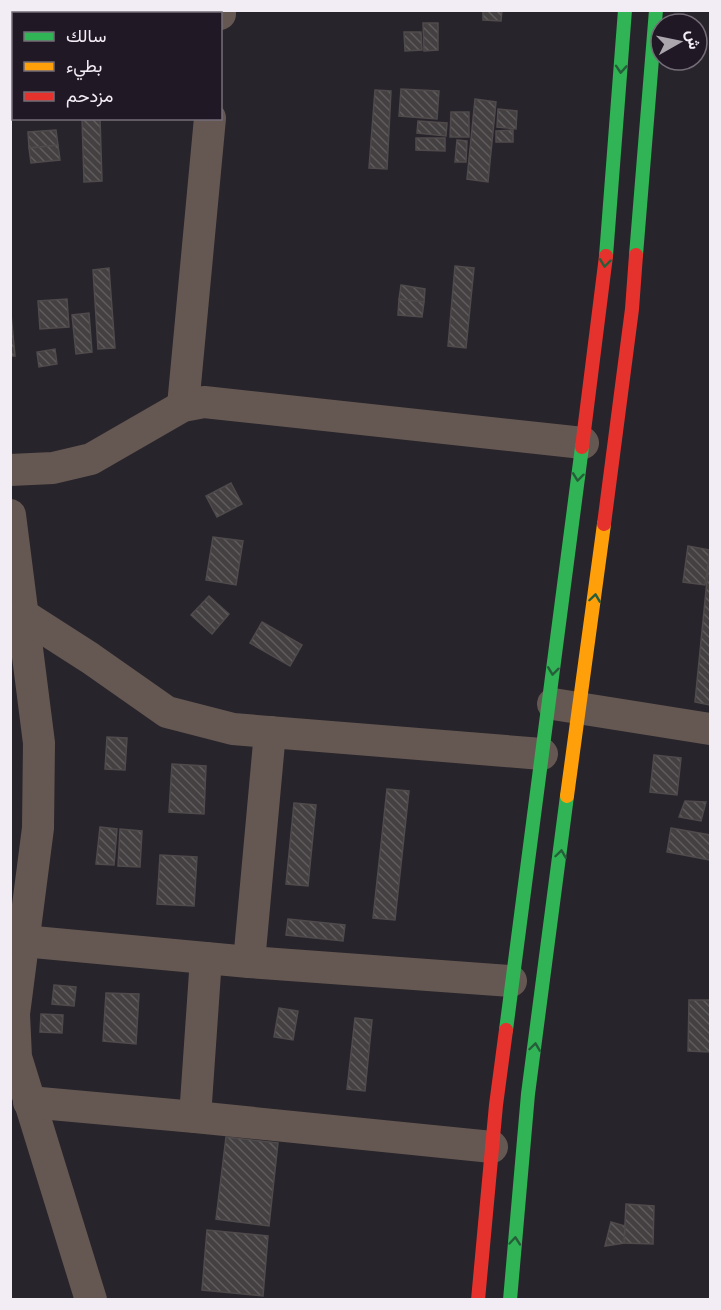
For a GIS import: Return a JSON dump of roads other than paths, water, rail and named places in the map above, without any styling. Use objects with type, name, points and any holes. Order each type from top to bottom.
[{"type":"street","points":[[478,1299],[492,1147],[512,981],[607,252],[625,10]]},
{"type":"street","points":[[510,1299],[528,1094],[632,309],[656,10]]},
{"type":"street","points":[[183,406],[210,120]]},
{"type":"street","points":[[10,470],[53,468],[91,459],[183,406],[204,402],[583,443]]},
{"type":"street","points":[[10,515],[39,743],[38,828],[19,911],[23,941],[14,1014],[16,1057],[20,1084],[91,1299]]},
{"type":"street","points":[[23,615],[167,712],[233,729],[542,754]]},
{"type":"street","points":[[549,703],[711,729]]},
{"type":"street","points":[[249,962],[270,732]]},
{"type":"street","points":[[23,941],[249,962],[512,981]]},
{"type":"street","points":[[195,1117],[206,958]]},
{"type":"street","points":[[20,1084],[195,1117],[492,1147]]}]
